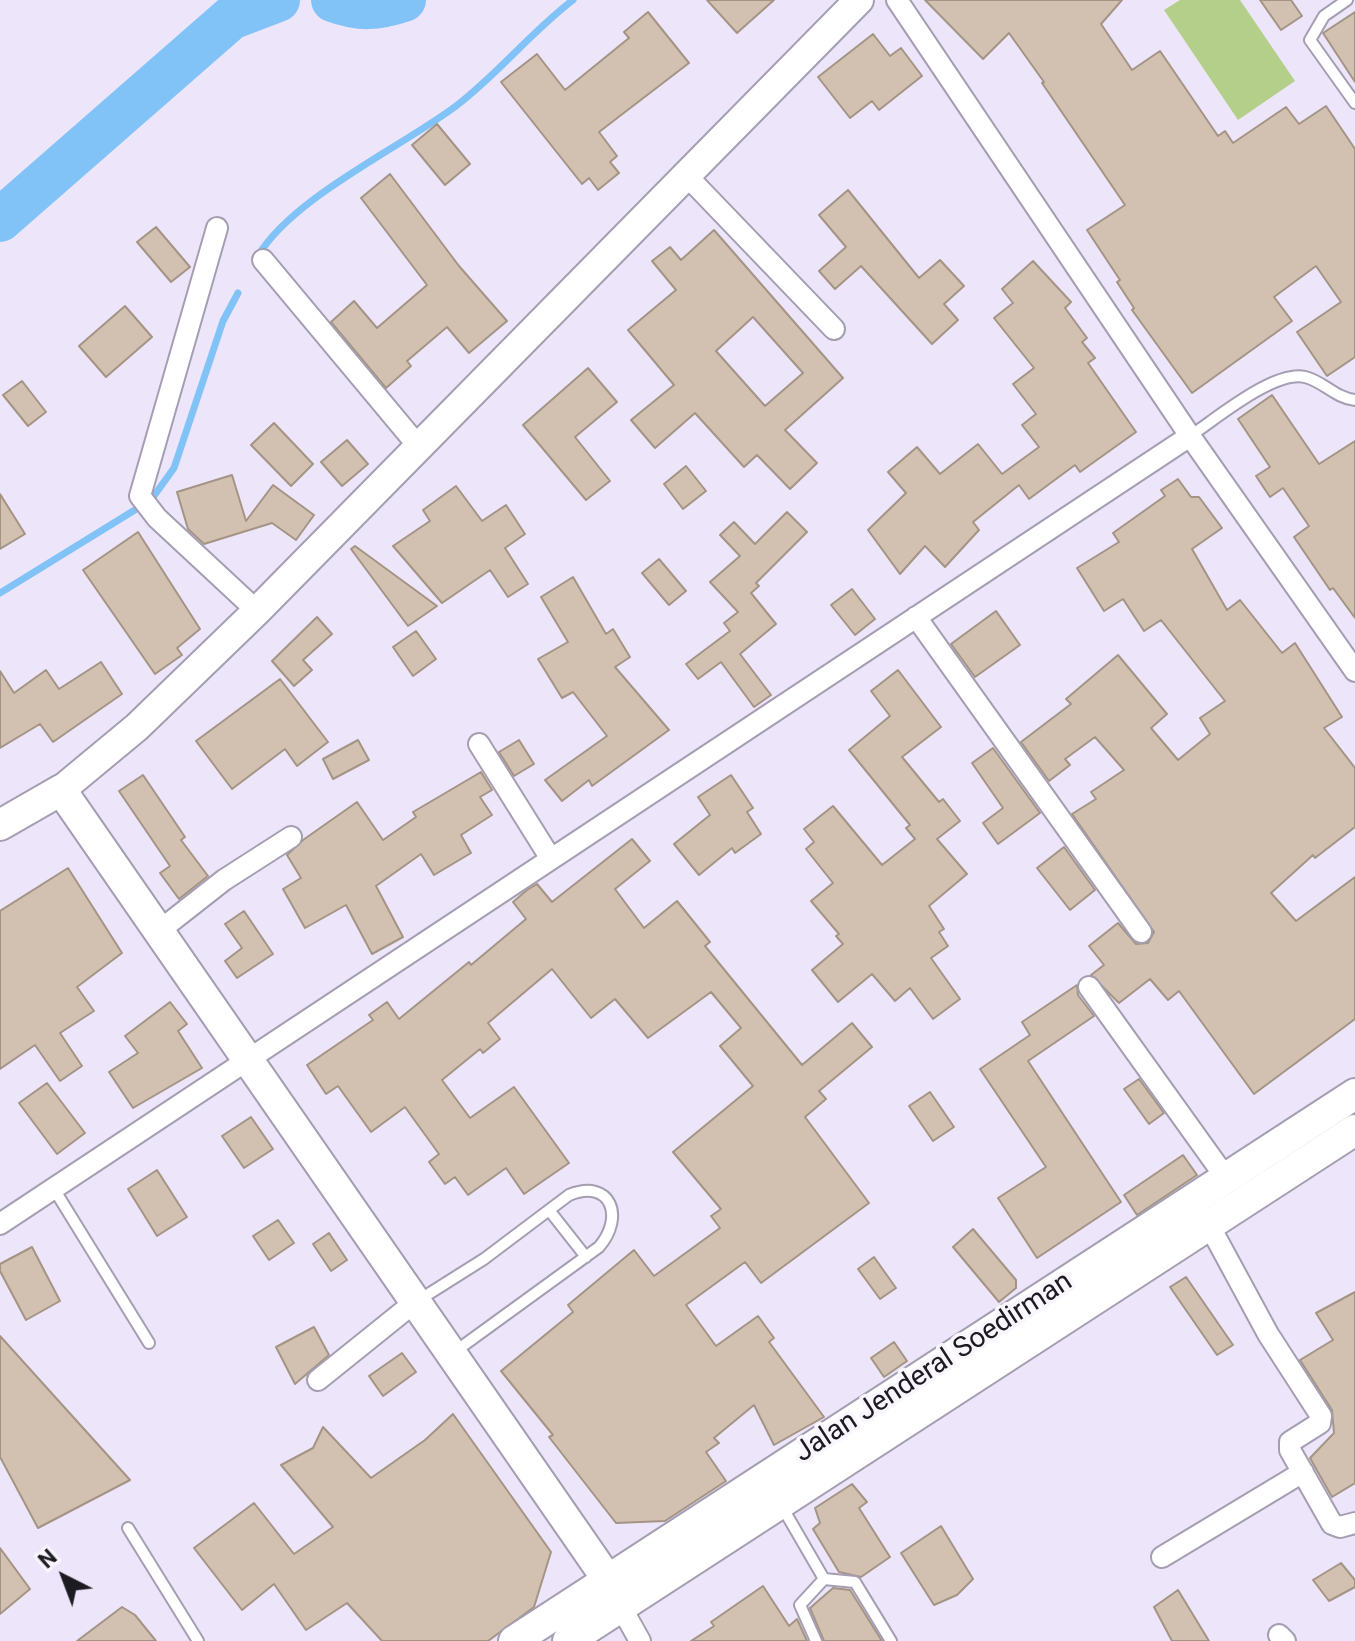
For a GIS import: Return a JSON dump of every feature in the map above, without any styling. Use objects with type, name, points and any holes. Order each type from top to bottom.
[{"type":"main road","points":[[0,825],[61,790],[608,1580]]},
{"type":"main road","name":"Jalan Jenderal Soedirman","points":[[514,1641],[1355,1094]]},
{"type":"main road","name":"Jalan Jenderal Soedirman","points":[[568,1641],[1355,1130]]},
{"type":"street","points":[[61,790],[137,727],[257,611],[688,177],[859,0]]},
{"type":"street","points":[[897,0],[1190,436],[1355,671]]},
{"type":"street","points":[[688,177],[834,329]]},
{"type":"street","points":[[217,228],[141,490],[142,501],[257,611]]},
{"type":"street","points":[[263,260],[419,447]]},
{"type":"street","points":[[0,1224],[1190,436]]},
{"type":"street","points":[[916,617],[1141,932]]},
{"type":"street","points":[[479,744],[551,859]]},
{"type":"street","points":[[159,931],[224,880],[291,837]]},
{"type":"street","points":[[1089,987],[1226,1178]]},
{"type":"street","points":[[1209,1225],[1268,1334],[1321,1416],[1320,1423],[1290,1442],[1290,1450],[1332,1524],[1353,1530]]},
{"type":"street","points":[[318,1380],[415,1302]]},
{"type":"street","points":[[1162,1557],[1303,1472]]},
{"type":"street","points":[[621,1607],[640,1641]]},
{"type":"lane","points":[[1347,0],[1324,16],[1310,40],[1355,103]]},
{"type":"lane","points":[[1190,436],[1281,378],[1305,377],[1345,399],[1355,400]]},
{"type":"lane","points":[[54,1189],[149,1343]]},
{"type":"lane","points":[[415,1302],[484,1259],[581,1190],[596,1192],[609,1201],[614,1211],[611,1234],[586,1257],[451,1354]]},
{"type":"lane","points":[[549,1210],[586,1257]]},
{"type":"lane","points":[[780,1503],[824,1579]]},
{"type":"lane","points":[[128,1528],[198,1641]]},
{"type":"lane","points":[[816,1641],[800,1605],[824,1579]]},
{"type":"lane","points":[[824,1579],[855,1582],[891,1641]]},
{"type":"green space","points":[[1180,0],[1240,0],[1295,81],[1238,120],[1164,10]]},
{"type":"building","points":[[707,0],[774,0],[737,33]]},
{"type":"building","points":[[925,0],[1122,0],[1101,24],[1132,70],[1160,51],[1218,136],[1225,131],[1233,143],[1286,107],[1299,124],[1326,106],[1355,149],[1355,357],[1327,376],[1297,332],[1341,302],[1316,266],[1274,297],[1292,321],[1192,393],[1132,310],[1134,308],[1117,282],[1120,280],[1087,230],[1125,205],[1044,82],[1009,33],[983,59]]},
{"type":"building","points":[[1260,0],[1291,0],[1302,16],[1281,30]]},
{"type":"building","points":[[648,12],[689,63],[599,132],[617,156],[610,162],[619,173],[598,190],[589,178],[582,184],[501,82],[537,54],[565,90],[629,38],[624,32]]},
{"type":"building","points":[[1355,12],[1355,82],[1323,33]]},
{"type":"building","points":[[873,34],[890,56],[901,48],[922,76],[879,110],[872,101],[850,118],[818,77]]},
{"type":"building","points":[[437,124],[470,164],[445,185],[412,145]]},
{"type":"building","points":[[390,174],[459,266],[507,321],[469,353],[447,327],[407,361],[411,366],[386,388],[331,322],[354,301],[377,328],[427,285],[361,198]]},
{"type":"building","points":[[848,190],[919,278],[940,260],[964,286],[944,304],[958,320],[932,344],[861,266],[835,289],[819,271],[846,247],[819,215]]},
{"type":"building","points":[[156,227],[190,267],[171,282],[137,242]]},
{"type":"building","points":[[714,230],[843,378],[785,430],[817,463],[790,489],[757,455],[744,467],[695,413],[655,448],[631,420],[674,385],[628,330],[676,290],[652,261],[670,247],[681,260]],"holes":[[[753,317],[803,373],[765,406],[716,351]]]},
{"type":"building","points":[[1033,261],[1071,302],[1065,308],[1087,338],[1082,342],[1095,358],[1088,363],[1136,432],[1080,472],[1075,465],[1029,499],[1019,485],[973,522],[979,530],[945,567],[925,546],[900,574],[868,530],[906,493],[888,472],[917,447],[940,474],[978,444],[1002,474],[1039,447],[1022,425],[1036,414],[1013,384],[1034,368],[994,318],[1013,303],[1002,289]]},
{"type":"building","points":[[125,306],[152,337],[106,377],[79,346]]},
{"type":"building","points":[[588,368],[617,402],[575,437],[610,481],[586,500],[523,425]]},
{"type":"building","points":[[22,381],[46,412],[28,426],[3,395]]},
{"type":"building","points":[[1272,395],[1319,464],[1355,441],[1355,618],[1333,588],[1330,590],[1294,537],[1309,526],[1283,488],[1270,497],[1256,476],[1270,467],[1238,419]]},
{"type":"building","points":[[274,423],[313,464],[291,486],[251,445]]},
{"type":"building","points":[[347,440],[368,464],[342,486],[321,462]]},
{"type":"building","points":[[686,466],[706,491],[683,509],[664,484]]},
{"type":"building","points":[[232,475],[246,521],[273,485],[314,515],[296,540],[272,523],[204,544],[188,529],[177,492]]},
{"type":"building","points":[[1178,479],[1191,497],[1199,497],[1222,528],[1192,549],[1227,610],[1240,600],[1282,653],[1295,643],[1342,717],[1324,728],[1355,768],[1355,827],[1315,858],[1313,855],[1271,893],[1296,921],[1355,877],[1355,1019],[1254,1094],[1179,991],[1168,1000],[1150,979],[1119,1003],[1091,975],[1104,965],[1089,946],[1118,923],[1136,944],[1148,943],[1154,932],[1072,814],[1096,799],[1091,792],[1124,770],[1095,737],[1065,759],[1070,765],[1049,781],[1021,742],[1071,704],[1066,699],[1118,655],[1167,714],[1151,728],[1178,760],[1210,734],[1200,718],[1225,701],[1161,620],[1144,631],[1123,599],[1104,611],[1077,568],[1119,542],[1113,533],[1165,496],[1161,490]]},
{"type":"building","points":[[456,486],[482,521],[506,505],[525,534],[505,548],[528,584],[508,597],[490,570],[442,603],[393,546],[430,521],[423,510]]},
{"type":"building","points":[[0,494],[25,534],[0,549]]},
{"type":"building","points":[[787,512],[807,532],[756,583],[759,586],[751,593],[776,624],[740,654],[771,695],[754,707],[721,662],[698,679],[686,664],[730,631],[724,623],[738,612],[710,582],[740,556],[720,535],[734,522],[755,544]]},
{"type":"building","points":[[138,532],[200,629],[177,648],[182,655],[155,674],[83,570]]},
{"type":"building","points":[[355,546],[437,606],[408,626],[351,549]]},
{"type":"building","points":[[659,559],[686,591],[669,605],[642,573]]},
{"type":"building","points":[[573,577],[606,634],[613,629],[630,657],[615,667],[669,730],[592,786],[589,780],[562,801],[545,780],[607,736],[573,692],[562,698],[538,659],[568,642],[541,597]]},
{"type":"building","points":[[852,589],[875,619],[855,635],[831,605]]},
{"type":"building","points":[[996,611],[1020,645],[975,677],[951,644]]},
{"type":"building","points":[[317,617],[332,634],[303,660],[312,670],[294,686],[272,661]]},
{"type":"building","points":[[416,631],[436,659],[413,676],[393,647]]},
{"type":"building","points":[[101,662],[122,694],[53,742],[40,724],[0,748],[0,671],[14,693],[46,670],[59,689]]},
{"type":"building","points":[[898,670],[941,727],[902,757],[939,802],[943,799],[960,821],[937,839],[967,874],[929,906],[944,929],[939,932],[948,946],[931,958],[960,999],[933,1019],[910,988],[895,1001],[872,974],[838,1002],[812,970],[843,944],[836,936],[839,934],[811,901],[833,883],[806,849],[814,842],[804,829],[833,806],[882,865],[915,839],[906,828],[910,825],[849,750],[890,716],[871,691]]},
{"type":"building","points":[[280,679],[328,742],[297,766],[285,749],[232,789],[196,741]]},
{"type":"building","points":[[358,740],[369,760],[333,779],[323,759]]},
{"type":"building","points":[[519,740],[534,764],[514,776],[499,752]]},
{"type":"building","points":[[993,748],[1040,813],[998,844],[983,823],[1003,808],[972,763]]},
{"type":"building","points":[[481,772],[492,790],[480,797],[492,815],[461,835],[471,853],[434,875],[421,854],[376,886],[403,937],[372,954],[346,905],[305,928],[283,889],[301,878],[287,855],[303,840],[357,802],[383,840],[416,817],[413,812]]},
{"type":"building","points":[[143,775],[185,837],[181,840],[208,876],[179,899],[160,873],[170,866],[119,791]]},
{"type":"building","points":[[731,775],[753,808],[747,812],[761,834],[735,853],[732,848],[699,875],[674,844],[710,815],[698,797]]},
{"type":"building","points":[[632,839],[650,861],[615,889],[644,928],[677,901],[710,942],[705,946],[802,1065],[852,1023],[872,1047],[819,1091],[826,1099],[805,1117],[869,1203],[761,1283],[745,1262],[686,1305],[716,1346],[758,1316],[774,1338],[769,1342],[824,1417],[774,1445],[754,1405],[714,1438],[719,1443],[706,1452],[726,1481],[665,1521],[616,1523],[549,1437],[553,1435],[501,1371],[573,1312],[568,1305],[634,1250],[654,1276],[720,1228],[711,1216],[721,1209],[673,1152],[753,1086],[720,1046],[741,1028],[711,992],[648,1038],[615,999],[591,1018],[552,969],[488,1023],[500,1039],[483,1053],[480,1049],[442,1080],[470,1118],[514,1087],[569,1163],[524,1194],[506,1168],[468,1195],[455,1177],[445,1184],[429,1162],[439,1154],[405,1107],[371,1132],[338,1086],[326,1094],[307,1065],[373,1020],[369,1015],[387,1002],[399,1019],[469,962],[471,965],[526,919],[513,902],[527,890],[537,884],[552,902]]},
{"type":"building","points":[[1064,847],[1095,890],[1070,910],[1037,868]]},
{"type":"building","points":[[68,868],[122,953],[77,987],[94,1011],[60,1033],[82,1066],[60,1081],[35,1045],[0,1069],[0,911]]},
{"type":"building","points":[[244,911],[273,954],[237,978],[225,961],[242,948],[225,924]]},
{"type":"building","points":[[1077,985],[1078,995],[1094,1016],[1028,1061],[1121,1202],[1037,1258],[998,1198],[1046,1167],[980,1069],[1030,1035],[1022,1022]]},
{"type":"building","points":[[170,1002],[187,1024],[178,1031],[202,1068],[133,1108],[109,1072],[138,1053],[125,1036]]},
{"type":"building","points":[[1139,1079],[1164,1113],[1149,1124],[1124,1089]]},
{"type":"building","points":[[47,1083],[85,1133],[57,1154],[19,1103]]},
{"type":"building","points":[[930,1092],[954,1127],[933,1141],[909,1106]]},
{"type":"building","points":[[251,1117],[273,1149],[244,1168],[222,1136]]},
{"type":"building","points":[[1183,1155],[1197,1175],[1137,1215],[1124,1195]]},
{"type":"building","points":[[157,1170],[187,1217],[157,1236],[128,1189]]},
{"type":"building","points":[[278,1220],[294,1243],[269,1260],[253,1236]]},
{"type":"building","points":[[973,1229],[1016,1280],[1016,1288],[999,1302],[953,1247]]},
{"type":"building","points":[[329,1233],[347,1260],[331,1271],[313,1244]]},
{"type":"building","points":[[32,1247],[60,1301],[26,1320],[0,1271],[0,1264]]},
{"type":"building","points":[[874,1257],[896,1288],[880,1299],[858,1269]]},
{"type":"building","points":[[1186,1277],[1233,1345],[1217,1355],[1170,1287]]},
{"type":"building","points":[[1355,1292],[1355,1483],[1332,1497],[1310,1458],[1334,1433],[1332,1410],[1300,1360],[1333,1340],[1316,1313]]},
{"type":"building","points":[[314,1327],[329,1355],[295,1384],[276,1347]]},
{"type":"building","points":[[0,1336],[130,1480],[38,1528],[0,1457]]},
{"type":"building","points":[[894,1342],[907,1361],[884,1377],[871,1358]]},
{"type":"building","points":[[402,1353],[416,1372],[383,1396],[369,1376]]},
{"type":"building","points":[[453,1414],[551,1552],[534,1607],[488,1641],[382,1641],[347,1603],[306,1630],[274,1584],[242,1610],[194,1548],[254,1503],[294,1554],[333,1527],[281,1465],[313,1448],[323,1427],[371,1478],[425,1440]]},
{"type":"building","points":[[852,1484],[867,1502],[859,1508],[890,1557],[861,1577],[839,1572],[813,1529],[820,1523],[815,1508]]},
{"type":"building","points":[[941,1526],[973,1579],[957,1595],[934,1605],[901,1553]]},
{"type":"building","points":[[0,1548],[30,1589],[0,1614]]},
{"type":"building","points":[[1341,1563],[1355,1580],[1355,1587],[1329,1601],[1313,1580]]},
{"type":"building","points":[[763,1586],[789,1626],[797,1619],[807,1641],[691,1641],[714,1626],[711,1622]]},
{"type":"building","points":[[833,1588],[850,1590],[882,1641],[824,1641],[810,1608]]},
{"type":"building","points":[[1178,1590],[1209,1641],[1172,1641],[1154,1607]]},
{"type":"building","points":[[122,1607],[135,1615],[156,1641],[77,1641]]},
{"type":"waterway","points":[[0,220],[231,18],[278,0]]},
{"type":"waterway","points":[[333,0],[368,7],[404,0]]},
{"type":"waterway","points":[[258,256],[295,214],[456,106],[573,0]]},
{"type":"waterway","points":[[0,593],[151,500],[174,468],[223,321],[238,293]]}]
